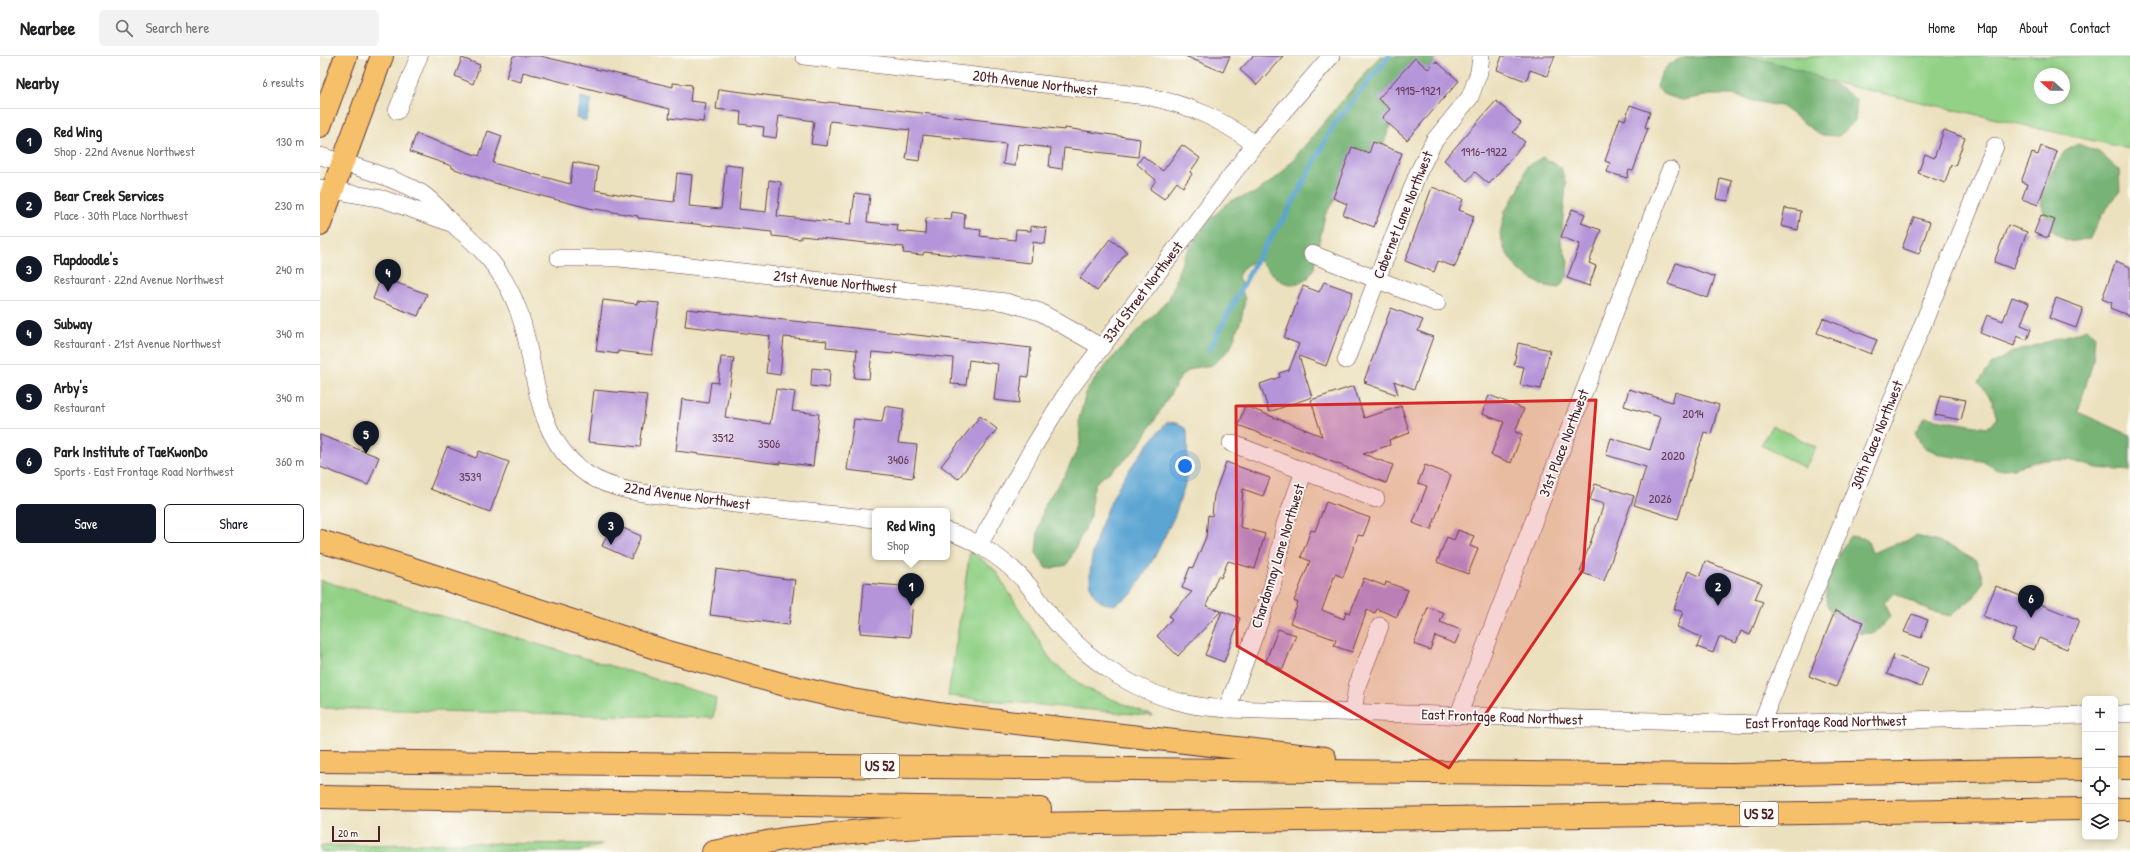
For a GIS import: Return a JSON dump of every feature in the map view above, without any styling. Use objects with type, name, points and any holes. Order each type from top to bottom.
[{"type":"main road","points":[[320,126],[346,56]]},
{"type":"main road","points":[[320,224],[326,189],[342,162],[382,56]]},
{"type":"main road","points":[[320,541],[415,569],[665,651],[785,684],[852,700],[946,716],[1441,772]]},
{"type":"main road","name":"US 52","points":[[320,761],[1730,775],[2082,769]]},
{"type":"main road","points":[[2118,768],[2130,768]]},
{"type":"main road","name":"US 52","points":[[320,798],[942,807],[1433,819],[2082,810]]},
{"type":"main road","points":[[2118,809],[2130,809]]},
{"type":"main road","points":[[714,852],[783,839],[872,830],[955,825],[1433,819]]},
{"type":"street","points":[[397,111],[419,56]]},
{"type":"street","name":"20th Avenue Northwest","points":[[804,56],[1146,96],[1182,104],[1203,112],[1220,121],[1255,144]]},
{"type":"street","name":"33rd Street Northwest","points":[[978,545],[1034,446],[1066,394],[1255,144],[1331,56]]},
{"type":"street","name":"Cabernet Lane Northwest","points":[[1346,360],[1424,159],[1438,135],[1470,97],[1479,72],[1481,56]]},
{"type":"street","name":"30th Place Northwest","points":[[1761,724],[1995,146]]},
{"type":"street","points":[[320,156],[382,176],[422,194],[438,206],[453,224]]},
{"type":"street","name":"31st Place Northwest","points":[[1458,716],[1670,170]]},
{"type":"street","points":[[326,189],[383,199],[453,224]]},
{"type":"street","name":"22nd Avenue Northwest","points":[[453,224],[472,241],[496,268],[515,300],[523,325],[538,402],[546,423],[557,442],[586,473],[603,483],[647,493],[872,519]]},
{"type":"street","points":[[1312,254],[1437,303]]},
{"type":"street","name":"21st Avenue Northwest","points":[[559,258],[620,258],[1006,302],[1040,312],[1101,347]]},
{"type":"street","name":"Chardonnay Lane Northwest","points":[[1231,443],[1376,499]]},
{"type":"street","name":"Chardonnay Lane Northwest","points":[[1227,709],[1272,588],[1284,524],[1304,471]]},
{"type":"street","points":[[950,532],[978,545]]},
{"type":"street","name":"East Frontage Road Northwest","points":[[978,545],[1015,572],[1060,627],[1083,650],[1119,678],[1163,698],[1189,705],[1227,709],[1761,724],[2082,715]]},
{"type":"street","points":[[1353,713],[1357,686],[1380,626]]},
{"type":"street","points":[[2118,714],[2130,714]]},
{"type":"highlighted area","points":[[1596,400],[1583,570],[1449,768],[1237,646],[1236,406]]},
{"type":"green space","points":[[1380,56],[1438,56],[1395,114],[1378,158],[1342,189],[1325,215],[1314,268],[1308,278],[1294,285],[1280,281],[1257,259],[1244,267],[1238,276],[1245,300],[1241,320],[1230,349],[1212,365],[1193,368],[1182,375],[1140,444],[1124,461],[1096,482],[1092,494],[1091,516],[1067,565],[1047,569],[1036,553],[1038,531],[1045,504],[1066,473],[1080,444],[1079,419],[1087,389],[1113,357],[1169,299],[1184,256],[1209,220],[1230,201],[1255,193],[1280,175]]},
{"type":"green space","points":[[1693,56],[1738,56],[1751,58],[1784,65],[1819,77],[1847,93],[1857,101],[1855,121],[1839,136],[1820,135],[1781,106],[1753,101],[1733,95],[1711,95],[1682,100],[1666,95],[1657,88],[1661,74],[1668,65]]},
{"type":"green space","points":[[1715,56],[2130,56],[2130,149]]},
{"type":"green space","points":[[2078,144],[2099,152],[2119,170],[2120,191],[2102,215],[2089,239],[2070,241],[2056,234],[2048,222],[2042,207],[2039,193],[2064,152]]},
{"type":"green space","points":[[1543,157],[1561,168],[1566,184],[1561,241],[1568,262],[1567,276],[1559,288],[1542,285],[1519,271],[1505,251],[1500,234],[1505,211],[1519,189],[1527,166]]},
{"type":"green space","points":[[2088,329],[2095,336],[2093,361],[2078,412],[2130,435],[2130,471],[2097,468],[2069,460],[2041,460],[2013,468],[1997,470],[1982,461],[1941,455],[1922,446],[1915,432],[1925,417],[1987,428],[1997,419],[1992,401],[1979,382],[1992,364],[2011,353]]},
{"type":"green space","points":[[1772,425],[1816,447],[1805,468],[1761,445]]},
{"type":"green space","points":[[1850,536],[1867,539],[1872,553],[1917,536],[1948,545],[1976,561],[1984,581],[1974,597],[1950,616],[1930,611],[1895,593],[1884,602],[1890,617],[1875,633],[1858,633],[1844,629],[1836,621],[1828,608],[1826,587],[1838,555]]},
{"type":"green space","points":[[970,551],[995,570],[1052,662],[1085,688],[1153,716],[948,696]]},
{"type":"green space","points":[[320,580],[706,694],[716,699],[713,718],[320,708]]},
{"type":"green space","points":[[457,843],[602,844],[579,852],[320,852],[320,846]]},
{"type":"water","points":[[581,97],[592,100],[586,121],[576,118]]},
{"type":"water","points":[[1167,422],[1178,423],[1187,430],[1188,475],[1175,515],[1154,558],[1132,594],[1114,605],[1103,603],[1093,591],[1090,577],[1091,561],[1108,507],[1121,482],[1137,459]]},
{"type":"building","points":[[513,56],[540,56],[673,87],[673,83],[692,85],[690,101],[706,103],[703,122],[669,118],[670,109],[523,72],[521,82],[506,78]]},
{"type":"building","points":[[1185,56],[1230,56],[1223,72]]},
{"type":"building","points":[[1253,56],[1283,56],[1257,85],[1240,70]]},
{"type":"building","points":[[1502,56],[1555,56],[1547,76],[1530,70],[1526,81],[1497,70]]},
{"type":"building","points":[[462,58],[480,65],[473,84],[455,76]]},
{"type":"building","points":[[1415,58],[1428,69],[1436,61],[1459,81],[1407,140],[1382,118],[1390,109],[1378,99]]},
{"type":"building","points":[[719,89],[1065,130],[1065,128],[1140,139],[1138,157],[1064,148],[1062,169],[1049,167],[1051,148],[1018,144],[1015,166],[1003,164],[1006,144],[923,135],[920,161],[906,159],[910,130],[830,121],[827,146],[811,144],[814,121],[779,116],[776,138],[763,136],[764,127],[740,124],[741,112],[716,109]]},
{"type":"building","points":[[1496,101],[1521,123],[1513,132],[1525,142],[1489,184],[1475,172],[1467,181],[1444,160]]},
{"type":"building","points":[[1630,105],[1650,112],[1645,127],[1648,128],[1638,157],[1633,171],[1629,170],[1627,178],[1607,172],[1610,163],[1605,161],[1620,118],[1625,120]]},
{"type":"building","points":[[1944,130],[1965,138],[1955,166],[1951,165],[1945,183],[1918,173],[1925,154],[1934,158]]},
{"type":"building","points":[[488,131],[502,136],[493,163],[570,184],[573,162],[598,167],[595,190],[674,202],[677,173],[692,175],[689,206],[721,209],[726,165],[743,167],[739,209],[766,212],[769,180],[781,182],[777,216],[851,224],[855,193],[870,195],[867,222],[898,225],[897,231],[925,234],[926,218],[951,220],[952,212],[965,214],[964,228],[981,230],[980,236],[1015,240],[1016,230],[1031,231],[1031,226],[1047,228],[1045,244],[1033,242],[1031,263],[924,252],[923,255],[903,253],[904,247],[801,236],[801,239],[772,236],[772,232],[638,218],[638,216],[589,208],[491,182],[452,168],[452,166],[410,152],[416,134],[479,156]]},
{"type":"building","points":[[1373,142],[1402,153],[1374,227],[1343,215],[1347,204],[1333,198],[1352,147],[1369,153]]},
{"type":"building","points":[[1182,145],[1200,158],[1190,172],[1192,174],[1183,187],[1177,182],[1164,199],[1150,189],[1156,180],[1137,164],[1143,156],[1163,171]]},
{"type":"building","points":[[2041,146],[2057,152],[2038,205],[2022,199],[2027,184],[2021,182],[2032,153],[2038,155]]},
{"type":"building","points":[[1720,178],[1732,181],[1728,201],[1716,199]]},
{"type":"building","points":[[1432,187],[1463,199],[1459,210],[1474,216],[1455,267],[1438,261],[1434,272],[1405,261]]},
{"type":"building","points":[[1785,208],[1801,211],[1798,230],[1781,226]]},
{"type":"building","points":[[1572,209],[1585,214],[1581,223],[1601,230],[1589,263],[1596,266],[1589,286],[1567,278],[1580,244],[1561,237]]},
{"type":"building","points":[[2041,215],[2055,220],[2048,238],[2034,233]]},
{"type":"building","points":[[1914,217],[1930,222],[1919,254],[1902,248]]},
{"type":"building","points":[[2008,225],[2027,232],[2013,269],[1994,262]]},
{"type":"building","points":[[1110,239],[1127,252],[1097,291],[1080,278]]},
{"type":"building","points":[[2116,261],[2130,267],[2130,316],[2110,308],[2112,303],[2102,299]]},
{"type":"building","points":[[1676,263],[1715,277],[1708,298],[1668,284]]},
{"type":"building","points":[[381,277],[427,294],[418,316],[373,299]]},
{"type":"building","points":[[1324,282],[1353,292],[1326,366],[1299,356],[1312,397],[1269,412],[1260,384],[1280,377],[1279,373],[1289,370],[1299,344],[1284,338],[1303,286],[1319,292]]},
{"type":"building","points":[[2012,297],[2029,303],[2021,325],[2031,329],[2027,340],[2017,336],[2014,346],[1980,333],[1987,315],[2003,321]]},
{"type":"building","points":[[2056,298],[2083,308],[2076,328],[2049,318]]},
{"type":"building","points":[[603,300],[637,304],[637,301],[659,303],[652,355],[618,351],[618,354],[596,351]]},
{"type":"building","points":[[1391,308],[1423,320],[1418,331],[1433,337],[1414,389],[1394,381],[1398,395],[1364,383],[1367,382],[1364,381]]},
{"type":"building","points":[[687,309],[1031,348],[1028,377],[1022,376],[1019,403],[994,400],[998,364],[969,360],[966,385],[951,384],[953,358],[893,352],[893,354],[872,352],[869,379],[854,378],[857,350],[826,347],[827,341],[784,337],[780,375],[766,373],[770,336],[685,326]]},
{"type":"building","points":[[1823,318],[1877,340],[1871,354],[1817,333]]},
{"type":"building","points":[[1518,343],[1550,350],[1541,389],[1520,385],[1524,367],[1514,365]]},
{"type":"building","points":[[721,357],[734,358],[725,417],[770,424],[776,389],[795,392],[792,411],[819,414],[813,466],[780,462],[780,464],[676,451],[682,399],[708,403],[711,382],[718,383]]},
{"type":"building","points":[[812,368],[830,370],[829,388],[811,386]]},
{"type":"building","points":[[1354,386],[1364,418],[1401,406],[1410,433],[1389,440],[1390,445],[1363,454],[1393,465],[1386,483],[1238,425],[1245,406],[1322,436],[1311,400]]},
{"type":"building","points":[[1629,389],[1672,402],[1675,392],[1719,405],[1711,434],[1704,432],[1678,519],[1634,505],[1646,467],[1606,455],[1611,438],[1650,450],[1660,417],[1624,406]]},
{"type":"building","points":[[594,390],[647,395],[640,447],[588,442]]},
{"type":"building","points":[[1489,395],[1524,409],[1515,432],[1522,434],[1511,463],[1491,455],[1504,422],[1482,414]]},
{"type":"building","points":[[1940,395],[1966,400],[1961,420],[1935,415]]},
{"type":"building","points":[[885,406],[904,409],[898,443],[917,445],[913,478],[847,470],[854,419],[882,422]]},
{"type":"building","points":[[980,416],[997,429],[958,479],[941,466]]},
{"type":"building","points":[[320,435],[379,457],[368,485],[320,467]]},
{"type":"building","points":[[447,447],[476,458],[479,451],[509,462],[490,512],[430,489]]},
{"type":"building","points":[[1226,462],[1270,478],[1263,496],[1243,489],[1240,527],[1265,534],[1255,569],[1228,561],[1221,578],[1218,576],[1206,606],[1221,611],[1178,656],[1157,636],[1172,619],[1169,616],[1192,592],[1182,588],[1190,567],[1193,568],[1206,537],[1208,515],[1212,516],[1214,495]]},
{"type":"building","points":[[1425,465],[1451,475],[1431,530],[1413,523],[1427,486],[1418,483]]},
{"type":"building","points":[[1595,484],[1634,496],[1604,581],[1580,572],[1604,504],[1590,500]]},
{"type":"building","points":[[1326,502],[1370,518],[1363,536],[1358,535],[1343,577],[1335,574],[1322,610],[1344,619],[1346,611],[1350,613],[1364,578],[1385,586],[1386,582],[1408,590],[1397,617],[1377,609],[1375,613],[1367,610],[1352,652],[1334,646],[1336,640],[1290,623],[1298,603],[1294,601],[1310,561],[1301,557],[1311,530],[1315,531]]},
{"type":"building","points":[[612,523],[641,536],[631,559],[602,546]]},
{"type":"building","points":[[1458,530],[1474,536],[1470,546],[1478,549],[1468,574],[1437,562],[1447,537],[1454,540]]},
{"type":"building","points":[[1705,561],[1762,583],[1755,599],[1763,602],[1750,635],[1741,631],[1736,643],[1719,637],[1713,653],[1697,647],[1701,637],[1677,627],[1683,612],[1674,609],[1688,571],[1700,576]]},
{"type":"building","points":[[716,569],[795,580],[789,625],[710,615]]},
{"type":"building","points":[[864,583],[914,587],[910,637],[860,633]]},
{"type":"building","points":[[1996,586],[2079,620],[2067,649],[2039,638],[2034,650],[2012,641],[2017,630],[1983,616]]},
{"type":"building","points":[[1428,607],[1444,613],[1440,622],[1461,630],[1455,644],[1435,636],[1430,650],[1414,644]]},
{"type":"building","points":[[1222,611],[1240,618],[1224,662],[1205,655]]},
{"type":"building","points":[[1835,611],[1863,622],[1836,687],[1809,676]]},
{"type":"building","points":[[1912,614],[1928,620],[1921,638],[1904,632]]},
{"type":"building","points":[[1278,629],[1296,635],[1283,669],[1265,663]]},
{"type":"building","points":[[1894,655],[1928,668],[1921,687],[1887,674]]},
{"type":"waterway","points":[[1209,350],[1257,259],[1286,215],[1335,123],[1389,56]]},
{"type":"place","name":"Subway","points":[[388,292]]},
{"type":"place","name":"Arby's","points":[[366,454]]},
{"type":"place","name":"Flapdoodle's","points":[[611,545]]},
{"type":"place","name":"Red Wing","points":[[911,606]]},
{"type":"place","name":"Bear Creek Services","points":[[1718,606]]},
{"type":"place","name":"Park Institute of TaeKwonDo","points":[[2031,618]]}]
